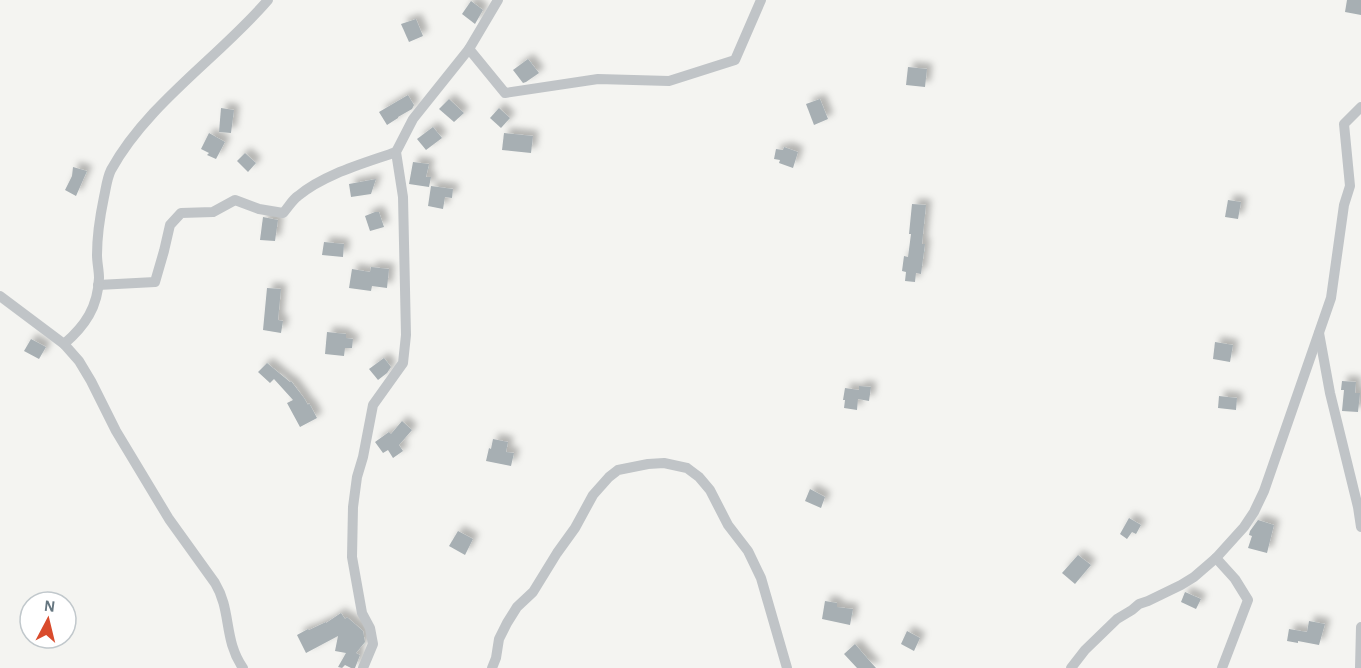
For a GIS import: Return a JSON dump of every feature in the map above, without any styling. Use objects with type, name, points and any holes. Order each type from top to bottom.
[{"type":"street","points":[[64,344],[90,316],[94,304],[98,285],[97,256],[101,213],[110,173],[126,147],[152,116],[268,0]]},
{"type":"street","points":[[363,668],[373,644],[370,628],[362,613],[352,557],[353,507],[357,477],[373,405],[403,363],[406,335],[403,197],[396,152],[413,119],[469,49],[498,0]]},
{"type":"street","points":[[469,49],[505,93],[598,79],[669,81],[735,60],[760,0]]},
{"type":"street","points":[[1071,668],[1085,650],[1117,619],[1139,604],[1194,577],[1216,558],[1254,513],[1264,491],[1331,298],[1344,206],[1350,186],[1344,124],[1361,107]]},
{"type":"street","points":[[98,285],[154,282],[170,225],[181,213],[213,212],[234,200],[259,209],[283,213],[297,196],[319,182],[396,152]]},
{"type":"street","points":[[0,296],[64,344],[85,370],[116,431],[169,519],[222,594],[231,644],[243,668]]},
{"type":"street","points":[[1319,333],[1330,393],[1361,527]]},
{"type":"street","points":[[492,668],[499,639],[507,623],[518,607],[533,592],[575,528],[593,495],[609,477],[618,471],[664,463],[687,468],[706,484],[728,525],[748,551],[761,578],[787,668]]},
{"type":"street","points":[[1216,558],[1235,579],[1248,600],[1222,668]]},
{"type":"street","points":[[1360,668],[1361,627]]},
{"type":"building","points":[[1347,0],[1361,0],[1361,15],[1345,12]]},
{"type":"building","points":[[471,1],[483,10],[475,24],[462,14]]},
{"type":"building","points":[[416,19],[423,36],[409,42],[401,24]]},
{"type":"building","points":[[528,59],[539,73],[523,83],[513,70]]},
{"type":"building","points":[[908,67],[927,69],[925,87],[906,85]]},
{"type":"building","points":[[408,95],[414,105],[412,109],[387,125],[379,112]]},
{"type":"building","points":[[449,99],[464,113],[454,122],[439,109]]},
{"type":"building","points":[[820,99],[828,119],[814,125],[806,104]]},
{"type":"building","points":[[221,108],[234,110],[231,133],[219,132]]},
{"type":"building","points":[[499,108],[510,118],[501,128],[490,118]]},
{"type":"building","points":[[433,127],[442,138],[426,150],[417,139]]},
{"type":"building","points":[[209,133],[225,142],[216,159],[201,149]]},
{"type":"building","points":[[504,133],[533,136],[531,153],[502,150]]},
{"type":"building","points":[[784,147],[798,152],[793,168],[774,159],[776,149],[783,150]]},
{"type":"building","points":[[245,153],[256,163],[248,172],[237,161]]},
{"type":"building","points":[[413,162],[429,164],[426,177],[431,177],[429,187],[409,184]]},
{"type":"building","points":[[73,167],[87,171],[76,196],[65,190],[72,176]]},
{"type":"building","points":[[376,179],[371,194],[351,197],[349,184]]},
{"type":"building","points":[[431,186],[453,189],[452,198],[445,197],[443,209],[428,206]]},
{"type":"building","points":[[1228,200],[1241,202],[1238,219],[1225,217]]},
{"type":"building","points":[[912,204],[926,205],[922,244],[925,244],[921,274],[916,273],[915,282],[905,281],[906,272],[902,271],[904,256],[908,257]]},
{"type":"building","points":[[379,212],[384,227],[370,231],[365,216]]},
{"type":"building","points":[[263,217],[278,220],[275,241],[260,240]]},
{"type":"building","points":[[324,242],[344,244],[343,257],[322,255]]},
{"type":"building","points":[[371,267],[389,269],[387,288],[372,286],[371,291],[349,288],[352,269],[370,272]]},
{"type":"building","points":[[267,288],[281,289],[278,320],[283,321],[281,333],[263,330]]},
{"type":"building","points":[[327,332],[346,334],[346,338],[353,339],[352,348],[345,348],[344,356],[325,354]]},
{"type":"building","points":[[31,339],[46,347],[39,359],[24,351]]},
{"type":"building","points":[[1215,342],[1233,345],[1230,362],[1213,359]]},
{"type":"building","points":[[384,358],[391,367],[378,380],[369,369]]},
{"type":"building","points":[[267,363],[291,381],[308,405],[309,403],[317,418],[300,427],[287,403],[293,400],[274,379],[270,383],[258,372]]},
{"type":"building","points":[[1342,381],[1356,382],[1355,393],[1360,393],[1358,412],[1342,411],[1344,390],[1341,390]]},
{"type":"building","points":[[859,386],[871,387],[869,401],[858,399],[857,410],[844,408],[845,388],[859,390]]},
{"type":"building","points":[[1219,396],[1237,398],[1236,410],[1218,408]]},
{"type":"building","points":[[402,421],[412,430],[399,445],[403,451],[393,458],[388,450],[383,453],[375,442],[389,432],[391,434]]},
{"type":"building","points":[[493,439],[508,442],[506,452],[514,453],[511,466],[486,461]]},
{"type":"building","points":[[810,489],[825,497],[821,508],[805,501]]},
{"type":"building","points":[[1129,518],[1141,525],[1136,534],[1132,532],[1127,539],[1120,534]]},
{"type":"building","points":[[1258,520],[1274,525],[1267,553],[1248,548],[1252,536],[1249,535],[1250,531]]},
{"type":"building","points":[[458,531],[473,539],[465,555],[449,546]]},
{"type":"building","points":[[1078,555],[1091,565],[1075,584],[1062,573]]},
{"type":"building","points":[[1185,592],[1201,599],[1196,609],[1181,602]]},
{"type":"building","points":[[825,601],[837,603],[837,607],[853,609],[850,625],[822,619]]},
{"type":"building","points":[[341,613],[345,619],[347,617],[363,631],[365,642],[356,653],[360,655],[355,668],[345,665],[342,668],[338,667],[346,653],[335,651],[338,636],[306,653],[297,635],[326,623]]},
{"type":"building","points":[[1309,621],[1325,624],[1319,645],[1287,641],[1289,629],[1307,632]]},
{"type":"building","points":[[907,631],[920,638],[914,651],[901,644]]},
{"type":"building","points":[[855,644],[876,668],[857,668],[844,654]]}]
